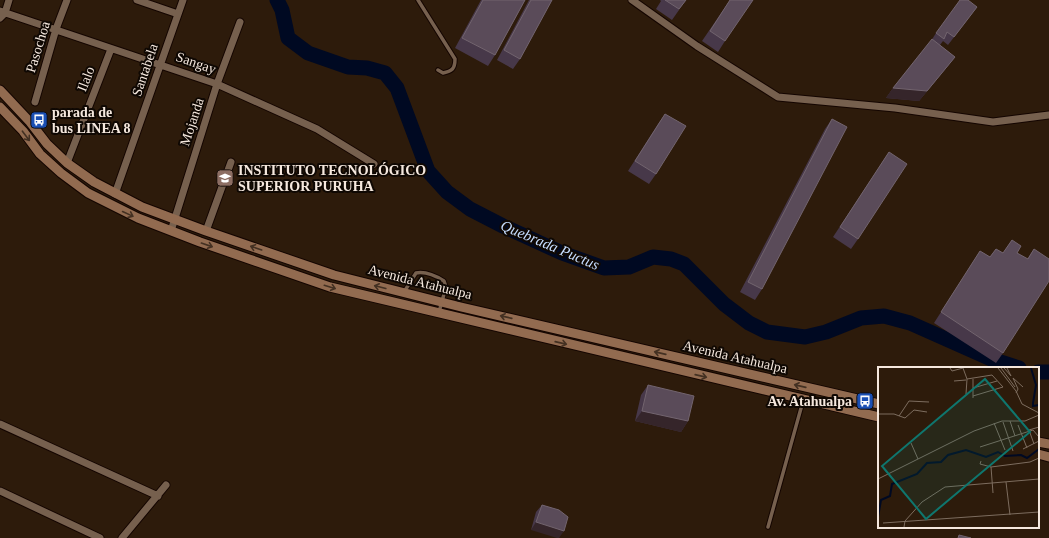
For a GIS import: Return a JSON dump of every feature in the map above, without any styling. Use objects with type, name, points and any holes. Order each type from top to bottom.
[{"type":"main road","name":"Avenida Atahualpa","points":[[0,90],[30,122],[47,144],[67,163],[94,182],[142,207],[175,218],[206,231],[334,275],[400,292],[878,404]]},
{"type":"main road","name":"Avenida Atahualpa","points":[[0,107],[23,131],[40,154],[61,174],[88,194],[138,218],[171,231],[284,271],[330,287],[393,303],[878,417]]},
{"type":"main road","points":[[284,271],[288,260]]},
{"type":"main road","points":[[393,303],[400,292]]},
{"type":"main road","points":[[523,334],[526,322]]},
{"type":"main road","points":[[636,360],[638,348]]},
{"type":"main road","points":[[857,412],[860,400]]},
{"type":"main road","points":[[1039,442],[1049,444]]},
{"type":"main road","points":[[1039,454],[1049,457]]},
{"type":"street","points":[[2,14],[8,0]]},
{"type":"street","name":"Pasochoa","points":[[35,102],[56,29],[67,0]]},
{"type":"street","points":[[137,0],[178,14]]},
{"type":"street","name":"Santabela","points":[[115,194],[183,0]]},
{"type":"street","points":[[632,0],[697,46],[778,98],[895,108],[993,122],[1049,115]]},
{"type":"street","name":"Sangay","points":[[2,14],[56,29],[217,84],[317,129],[374,164]]},
{"type":"street","name":"Mojanda","points":[[171,231],[217,84],[240,22]]},
{"type":"street","name":"Ilalo","points":[[67,163],[111,49]]},
{"type":"street","points":[[206,231],[231,162]]},
{"type":"street","points":[[0,424],[158,496]]},
{"type":"street","points":[[122,538],[166,485]]},
{"type":"street","points":[[0,491],[100,538]]},
{"type":"lane","points":[[418,0],[455,59],[455,66],[450,72],[443,73],[438,70]]},
{"type":"lane","points":[[400,292],[416,273],[422,272],[438,277],[444,281],[446,287],[439,314]]},
{"type":"lane","points":[[768,527],[804,400]]},
{"type":"building","points":[[483,0],[525,0],[495,55],[462,38]]},
{"type":"building","points":[[531,0],[552,0],[520,59],[504,50]]},
{"type":"building","points":[[665,0],[686,0],[679,9]]},
{"type":"building","points":[[730,0],[753,0],[725,41],[710,31]]},
{"type":"building","points":[[960,0],[968,0],[977,7],[954,37],[947,32],[944,39],[936,33]]},
{"type":"building","points":[[932,39],[955,57],[927,91],[893,88]]},
{"type":"building","points":[[665,114],[686,126],[656,174],[635,161]]},
{"type":"building","points":[[832,119],[847,127],[762,289],[748,282]]},
{"type":"building","points":[[889,152],[907,164],[858,239],[840,227]]},
{"type":"building","points":[[1012,240],[1021,246],[1017,253],[1028,259],[1034,249],[1049,259],[1049,281],[1003,353],[941,312],[980,251],[990,257],[996,249],[1003,253]]},
{"type":"building","points":[[648,385],[694,396],[688,421],[642,411]]},
{"type":"building","points":[[542,505],[559,510],[568,517],[564,531],[536,522]]},
{"type":"building","points":[[959,535],[971,538],[958,538]]},
{"type":"waterway","name":"Quebrada Puctus","points":[[277,0],[282,10],[288,38],[308,53],[348,67],[367,68],[385,73],[397,88],[428,171],[447,192],[470,209],[503,226],[562,253],[604,268],[629,267],[653,257],[671,259],[684,264],[724,304],[749,323],[767,332],[805,337],[826,332],[861,318],[884,316],[910,323],[991,359],[1016,367]]},
{"type":"waterway","name":"Quebrada Puctus","points":[[1039,372],[1049,372]]},
{"type":"place","name":"parada de bus LINEA 8","points":[[39,120]]},
{"type":"place","name":"INSTITUTO TECNOLÓGICO SUPERIOR PURUHA","points":[[225,178]]},
{"type":"place","name":"Av. Atahualpa","points":[[865,401]]}]
